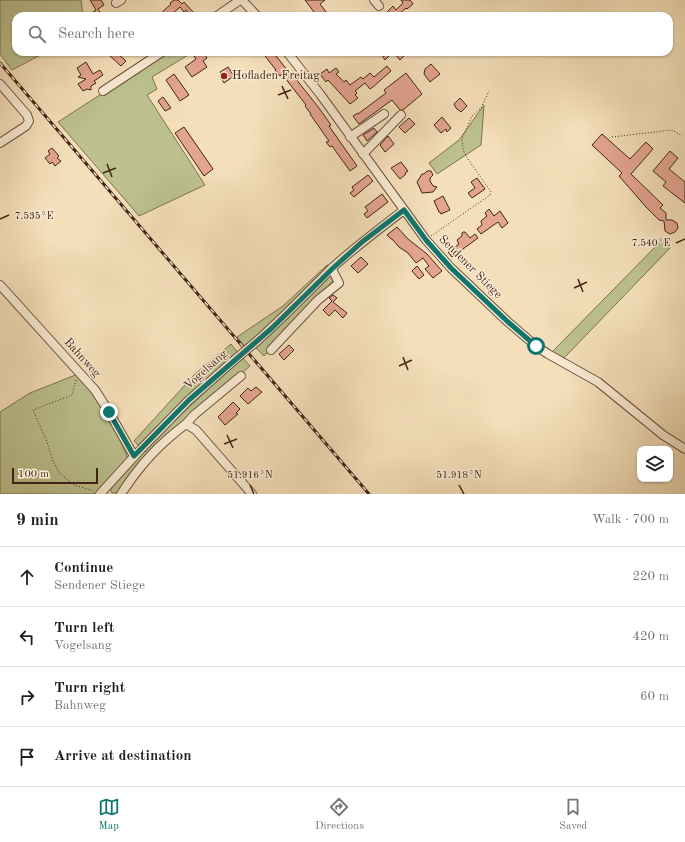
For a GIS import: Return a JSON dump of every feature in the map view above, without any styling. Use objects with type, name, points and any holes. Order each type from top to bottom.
[{"type":"street","points":[[223,12],[241,0],[253,12]]},
{"type":"street","points":[[103,91],[156,56]]},
{"type":"street","name":"Sendener Stiege","points":[[290,56],[320,94],[426,240],[451,268],[527,339],[548,354],[598,382],[663,435],[685,449]]},
{"type":"street","points":[[0,84],[27,115],[29,121],[26,126],[0,143]]},
{"type":"street","points":[[350,137],[384,114]]},
{"type":"street","points":[[363,154],[401,115]]},
{"type":"street","name":"Vogelsang","points":[[103,493],[134,456],[189,400],[288,313],[332,269],[362,242],[404,210]]},
{"type":"street","points":[[272,350],[318,300],[339,283],[332,269]]},
{"type":"street","name":"Bahnweg","points":[[0,285],[95,390],[134,456]]},
{"type":"street","points":[[121,494],[143,462],[194,415],[241,376]]},
{"type":"street","points":[[186,424],[196,430],[252,494]]},
{"type":"path","points":[[426,240],[490,195],[491,192],[468,158],[464,150],[462,139],[472,116],[481,108],[489,91]]},
{"type":"path","points":[[612,137],[672,130],[682,136]]},
{"type":"path","points":[[78,371],[72,396],[33,410],[47,442],[53,462],[60,474],[74,485],[103,493]]},
{"type":"green space","points":[[0,0],[81,0],[83,12],[12,12],[12,56],[38,56],[12,70],[0,54]]},
{"type":"green space","points":[[160,56],[186,56],[152,77],[157,89],[147,95],[205,185],[139,216],[58,122]]},
{"type":"green space","points":[[484,105],[481,145],[437,174],[429,163],[459,140]]},
{"type":"green space","points":[[664,238],[670,248],[564,358],[552,352]]},
{"type":"green space","points":[[327,265],[330,266],[285,311],[245,347],[237,337],[283,306]]},
{"type":"green space","points":[[330,274],[334,280],[264,356],[256,348]]},
{"type":"green space","points":[[231,344],[238,353],[140,447],[134,441],[195,374]]},
{"type":"green space","points":[[243,358],[250,366],[142,461],[119,493],[112,493],[110,488],[158,437]]},
{"type":"green space","points":[[78,374],[108,413],[127,456],[126,463],[96,494],[0,494],[0,412],[30,393]]},
{"type":"building","points":[[90,0],[101,0],[104,5],[98,9],[100,12],[93,12],[96,10]]},
{"type":"building","points":[[174,0],[178,0],[182,4],[184,2],[193,12],[187,12],[186,10],[184,12],[180,7],[174,12],[162,12],[171,4],[170,3]]},
{"type":"building","points":[[305,0],[325,0],[320,4],[326,12],[314,12]]},
{"type":"building","points":[[401,0],[410,0],[413,4],[402,12],[387,12],[393,6],[396,10],[403,3]]},
{"type":"building","points":[[110,56],[120,56],[126,61],[121,66]]},
{"type":"building","points":[[194,56],[206,56],[207,58],[203,61],[207,67],[192,77],[185,67],[196,59]]},
{"type":"building","points":[[265,56],[276,56],[291,75],[292,74],[319,108],[331,125],[329,126],[357,166],[350,171],[332,146],[330,147],[326,142],[329,141],[310,114],[305,106],[306,105],[282,74],[280,76]]},
{"type":"building","points":[[382,56],[389,56],[385,60]]},
{"type":"building","points":[[396,56],[404,56],[400,60]]},
{"type":"building","points":[[86,62],[93,74],[100,70],[103,75],[94,81],[96,83],[91,86],[91,90],[87,89],[83,91],[78,84],[86,79],[78,77],[81,75],[77,68]]},
{"type":"building","points":[[431,64],[440,74],[430,82],[424,74],[425,69]]},
{"type":"building","points":[[387,66],[391,71],[370,89],[365,83],[355,91],[357,93],[355,95],[358,98],[350,104],[328,80],[326,82],[320,74],[327,69],[329,73],[336,68],[339,72],[336,74],[344,82],[346,80],[350,85],[361,77],[363,79],[370,73],[374,77]]},
{"type":"building","points":[[228,67],[234,76],[224,83],[220,76],[222,75],[220,72]]},
{"type":"building","points":[[406,73],[422,94],[403,110],[400,110],[392,100],[359,124],[353,116],[358,114],[386,93],[384,90]]},
{"type":"building","points":[[174,74],[189,95],[180,101],[166,80]]},
{"type":"building","points":[[163,97],[171,108],[165,111],[158,101]]},
{"type":"building","points":[[460,98],[467,106],[461,112],[454,104]]},
{"type":"building","points":[[442,117],[451,128],[447,132],[446,129],[441,133],[434,125]]},
{"type":"building","points":[[409,118],[415,124],[405,133],[399,127]]},
{"type":"building","points":[[184,127],[213,169],[204,176],[175,133]]},
{"type":"building","points":[[374,128],[377,132],[367,141],[363,135]]},
{"type":"building","points":[[602,134],[630,159],[646,142],[653,149],[631,174],[663,205],[660,208],[666,213],[666,220],[672,220],[677,223],[678,228],[675,232],[670,234],[665,231],[664,221],[659,220],[646,207],[619,176],[622,173],[592,145]]},
{"type":"building","points":[[388,136],[394,144],[385,152],[380,145]]},
{"type":"building","points":[[52,148],[59,156],[57,158],[61,161],[55,166],[52,162],[50,164],[45,158],[50,154],[48,151]]},
{"type":"building","points":[[670,151],[678,158],[669,169],[685,182],[685,203],[663,186],[666,182],[653,171]]},
{"type":"building","points":[[401,162],[408,171],[400,179],[391,168]]},
{"type":"building","points":[[427,171],[431,171],[433,175],[430,178],[430,181],[433,186],[437,187],[433,192],[422,193],[417,182],[422,174]]},
{"type":"building","points":[[368,175],[373,181],[354,197],[350,193],[354,190],[352,187]]},
{"type":"building","points":[[477,178],[485,189],[472,198],[468,193],[475,188],[471,182]]},
{"type":"building","points":[[382,194],[388,202],[367,218],[364,214],[368,211],[365,207]]},
{"type":"building","points":[[443,196],[450,210],[441,214],[434,201]]},
{"type":"building","points":[[489,209],[494,216],[500,211],[508,223],[502,228],[498,222],[481,234],[477,229],[482,225],[481,221],[487,216],[485,213]]},
{"type":"building","points":[[397,227],[408,239],[427,254],[442,271],[433,278],[425,269],[429,266],[423,258],[416,263],[408,253],[399,247],[387,235]]},
{"type":"building","points":[[463,232],[465,232],[470,238],[475,234],[478,238],[452,257],[448,252],[459,244],[457,240],[462,236]]},
{"type":"building","points":[[361,257],[368,264],[358,273],[351,266]]},
{"type":"building","points":[[417,266],[424,275],[419,279],[412,271]]},
{"type":"building","points":[[333,295],[337,298],[333,302],[347,313],[343,318],[335,310],[329,316],[323,310],[332,301],[329,298]]},
{"type":"building","points":[[289,345],[294,350],[284,360],[279,354]]},
{"type":"building","points":[[256,387],[262,392],[248,404],[240,396],[248,388],[251,391]]},
{"type":"building","points":[[233,402],[240,409],[236,413],[238,414],[225,425],[218,417]]},
{"type":"railway","points":[[0,63],[369,494]]},
{"type":"place","name":"Hofladen Freitag","points":[[224,76]]},
{"type":"route","points":[[109,412],[134,456],[189,400],[272,328],[332,269],[362,242],[404,210],[426,240],[451,268],[508,322],[536,346]]}]
